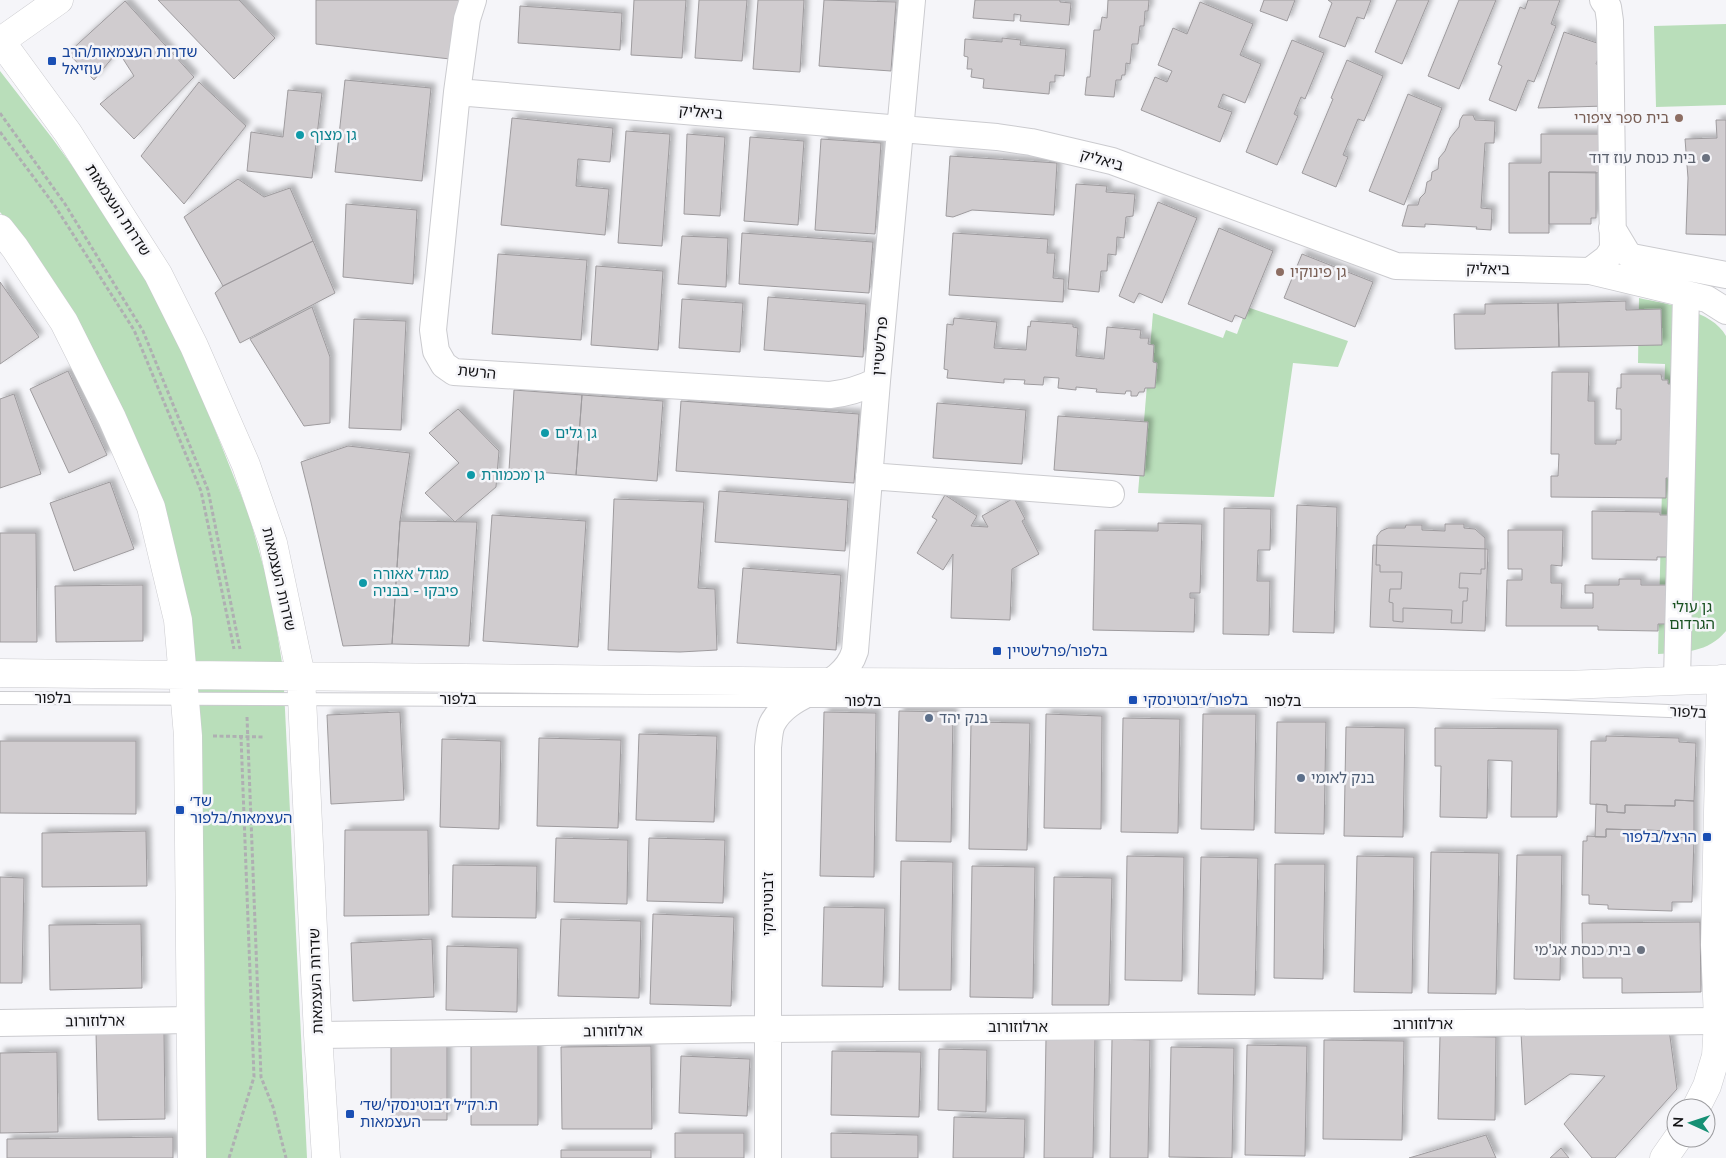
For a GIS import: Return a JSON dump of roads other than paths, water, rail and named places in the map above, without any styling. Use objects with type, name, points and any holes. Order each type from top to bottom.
[{"type":"street","points":[[0,41],[31,0]]},
{"type":"street","points":[[0,41],[59,0]]},
{"type":"street","name":"הרשת","points":[[473,0],[467,19],[457,92],[433,330],[436,351],[444,366],[454,372],[830,395],[846,394],[877,381]]},
{"type":"street","name":"פרלשטיין","points":[[831,682],[848,668],[855,651],[877,381],[912,0]]},
{"type":"street","points":[[1590,271],[1607,258],[1613,249],[1610,20],[1608,7],[1603,0]]},
{"type":"street","name":"שדרות העצמאות","points":[[0,41],[68,133],[118,208],[158,274],[194,346],[246,465],[273,543],[302,688],[318,1035],[326,1158]]},
{"type":"street","name":"ביאליק","points":[[457,92],[900,129],[1031,142],[1112,161],[1396,266],[1590,271],[1707,299],[1726,311]]},
{"type":"street","points":[[1612,228],[1627,253],[1632,257],[1726,275]]},
{"type":"street","points":[[0,229],[15,248],[64,322],[112,418],[151,507],[178,620],[188,736],[192,1158]]},
{"type":"street","points":[[1677,680],[1686,294]]},
{"type":"street","points":[[870,476],[1111,494]]},
{"type":"street","name":"בלפור","points":[[0,673],[183,687],[302,688],[831,682],[1566,685],[1724,676]]},
{"type":"street","points":[[1701,1098],[1707,1086],[1716,1056],[1722,1011],[1714,945],[1724,676]]},
{"type":"street","name":"ז'בוטינסקי","points":[[768,1158],[768,747],[771,726],[780,711],[794,701],[831,682]]},
{"type":"street","name":"ארלוזורוב","points":[[318,1035],[768,1029],[1722,1011]]},
{"type":"street","name":"ארלוזורוב","points":[[0,1023],[191,1020]]},
{"type":"lane","name":"בלפור","points":[[0,698],[183,687]]},
{"type":"lane","name":"בלפור","points":[[302,688],[794,701],[1414,701],[1722,713]]},
{"type":"place","name":"שדרות העצמאות/הרב עוזיאל","points":[[52,61]]},
{"type":"place","name":"בית ספר ציפורי","points":[[1679,118]]},
{"type":"place","name":"גן מצוף","points":[[300,135]]},
{"type":"place","name":"בית כנסת עוז דוד","points":[[1706,158]]},
{"type":"place","name":"גן פינוקיו","points":[[1280,272]]},
{"type":"place","name":"גן גלים","points":[[545,433]]},
{"type":"place","name":"גן מכמורת","points":[[471,475]]},
{"type":"place","name":"מגדל אאורה פיבקו - בבניה","points":[[363,583]]},
{"type":"place","name":"בלפור/פרלשטיין","points":[[997,651]]},
{"type":"place","name":"בלפור/ז׳בוטינסקי","points":[[1133,700]]},
{"type":"place","name":"בנק יהד","points":[[929,718]]},
{"type":"place","name":"בנק לאומי","points":[[1301,778]]},
{"type":"place","name":"שד׳ העצמאות/בלפור","points":[[180,810]]},
{"type":"place","name":"הרצל/בלפור","points":[[1707,837]]},
{"type":"place","name":"בית כנסת אג'מי","points":[[1641,950]]},
{"type":"place","name":"ת.רק״ל ז׳בוטינסקי/שד׳ העצמאות","points":[[350,1114]]},
{"type":"park label","name":"גן עולי הגרדום","points":[[1692,616]]}]
